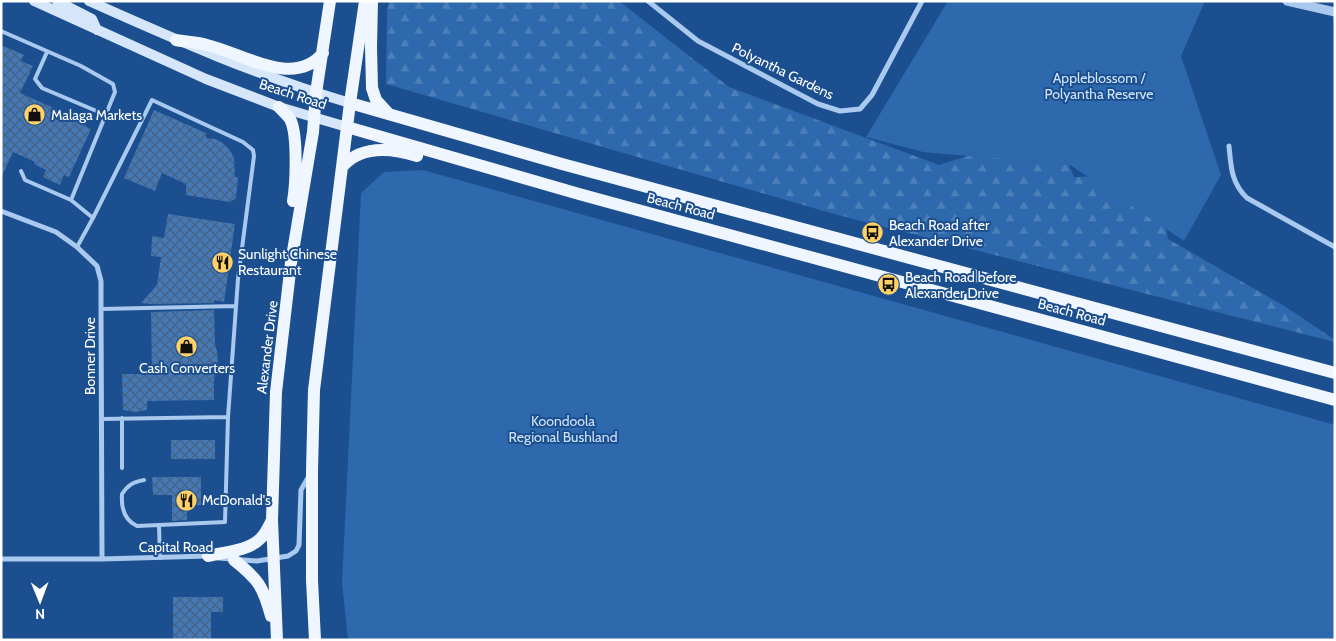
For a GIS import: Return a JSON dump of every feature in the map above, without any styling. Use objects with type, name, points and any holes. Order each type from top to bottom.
[{"type":"main road","name":"Beach Road","points":[[34,1],[206,80],[279,107],[492,170],[1335,400]]},
{"type":"main road","points":[[57,1],[92,19],[97,30]]},
{"type":"main road","name":"Beach Road","points":[[89,1],[176,40],[316,94],[562,164],[1335,372]]},
{"type":"main road","name":"Alexander Drive","points":[[277,638],[272,520],[276,392],[291,263],[313,132],[316,94],[330,1]]},
{"type":"main road","points":[[315,640],[312,580],[314,390],[350,103],[365,1]]},
{"type":"main road","points":[[372,1],[372,88],[376,100],[391,114]]},
{"type":"main road","points":[[176,40],[207,44],[265,64],[291,70],[306,68],[316,62],[323,53]]},
{"type":"main road","points":[[279,107],[290,120],[293,128],[295,154],[295,193],[288,228],[291,263]]},
{"type":"main road","points":[[342,167],[356,154],[381,150],[409,153],[466,170],[492,170]]},
{"type":"main road","points":[[208,556],[253,544],[262,537],[272,520]]},
{"type":"main road","points":[[234,560],[250,573],[263,590],[277,638]]},
{"type":"street","name":"Polyantha Gardens","points":[[648,1],[698,41],[818,104],[840,110],[860,109],[872,95],[922,1]]},
{"type":"street","points":[[1287,1],[1335,12]]},
{"type":"street","points":[[1229,146],[1232,172],[1239,190],[1247,198],[1335,247]]},
{"type":"street","name":"Bonner Drive","points":[[1,211],[56,232],[78,247],[97,266],[101,281],[102,559]]},
{"type":"street","name":"Capital Road","points":[[1,559],[208,556],[257,561],[288,556],[296,551],[299,545],[301,490],[312,472]]},
{"type":"lane","points":[[1,32],[81,66],[113,84],[115,92],[71,200]]},
{"type":"lane","points":[[47,52],[35,79],[42,88],[106,115]]},
{"type":"lane","points":[[78,247],[152,100],[243,142],[253,150],[254,156],[236,306],[228,417],[225,522],[136,526],[130,523],[124,514],[122,494],[127,487],[135,482],[144,480]]},
{"type":"lane","points":[[21,171],[25,180],[71,200],[92,218]]},
{"type":"lane","points":[[101,309],[236,306]]},
{"type":"lane","points":[[102,419],[228,417]]},
{"type":"lane","points":[[122,418],[122,468]]},
{"type":"lane","points":[[159,525],[160,558]]},
{"type":"green space","points":[[389,1],[619,1],[729,87],[939,165],[1003,145],[1050,121],[1074,177],[1113,176],[1161,200],[1168,239],[1286,307],[1335,340],[1335,342],[834,214],[386,84],[387,11]]},
{"type":"green space","name":"Appleblossom / Polyantha Reserve","points":[[948,1],[1205,1],[1181,56],[1221,175],[1184,241],[1070,165],[923,152],[866,137]]},
{"type":"green space","name":"Koondoola Regional Bushland","points":[[423,170],[1335,425],[1335,640],[348,640],[342,583],[361,193],[384,172]]},
{"type":"building","name":"Malaga Markets","points":[[1,45],[24,55],[21,61],[33,66],[20,93],[76,118],[79,113],[89,117],[85,126],[91,129],[69,177],[64,175],[60,185],[43,177],[46,170],[34,164],[35,162],[13,152],[1,178]]},
{"type":"building","points":[[154,110],[206,133],[206,138],[215,139],[223,143],[230,150],[234,158],[235,177],[238,177],[236,198],[230,202],[186,195],[186,184],[162,173],[155,191],[124,178]]},
{"type":"building","points":[[168,214],[235,224],[224,302],[214,300],[214,303],[141,303],[157,285],[161,257],[151,256],[152,236],[164,238]]},
{"type":"building","points":[[214,310],[215,345],[218,362],[217,373],[214,378],[214,400],[147,401],[147,410],[136,412],[123,410],[122,374],[152,374],[151,312]]},
{"type":"building","points":[[171,440],[215,440],[215,459],[171,459]]},
{"type":"building","name":"McDonald's","points":[[152,477],[201,477],[201,505],[187,506],[187,520],[172,521],[172,495],[153,495]]},
{"type":"building","points":[[173,597],[223,597],[223,612],[211,612],[211,640],[173,640]]},
{"type":"place","name":"Malaga Markets","points":[[35,115]]},
{"type":"place","name":"Beach Road after Alexander Drive","points":[[873,233]]},
{"type":"place","name":"Sunlight Chinese Restaurant","points":[[222,262]]},
{"type":"place","name":"Beach Road before Alexander Drive","points":[[889,285]]},
{"type":"place","name":"Cash Converters","points":[[187,346]]},
{"type":"place","name":"McDonald's","points":[[186,500]]}]
